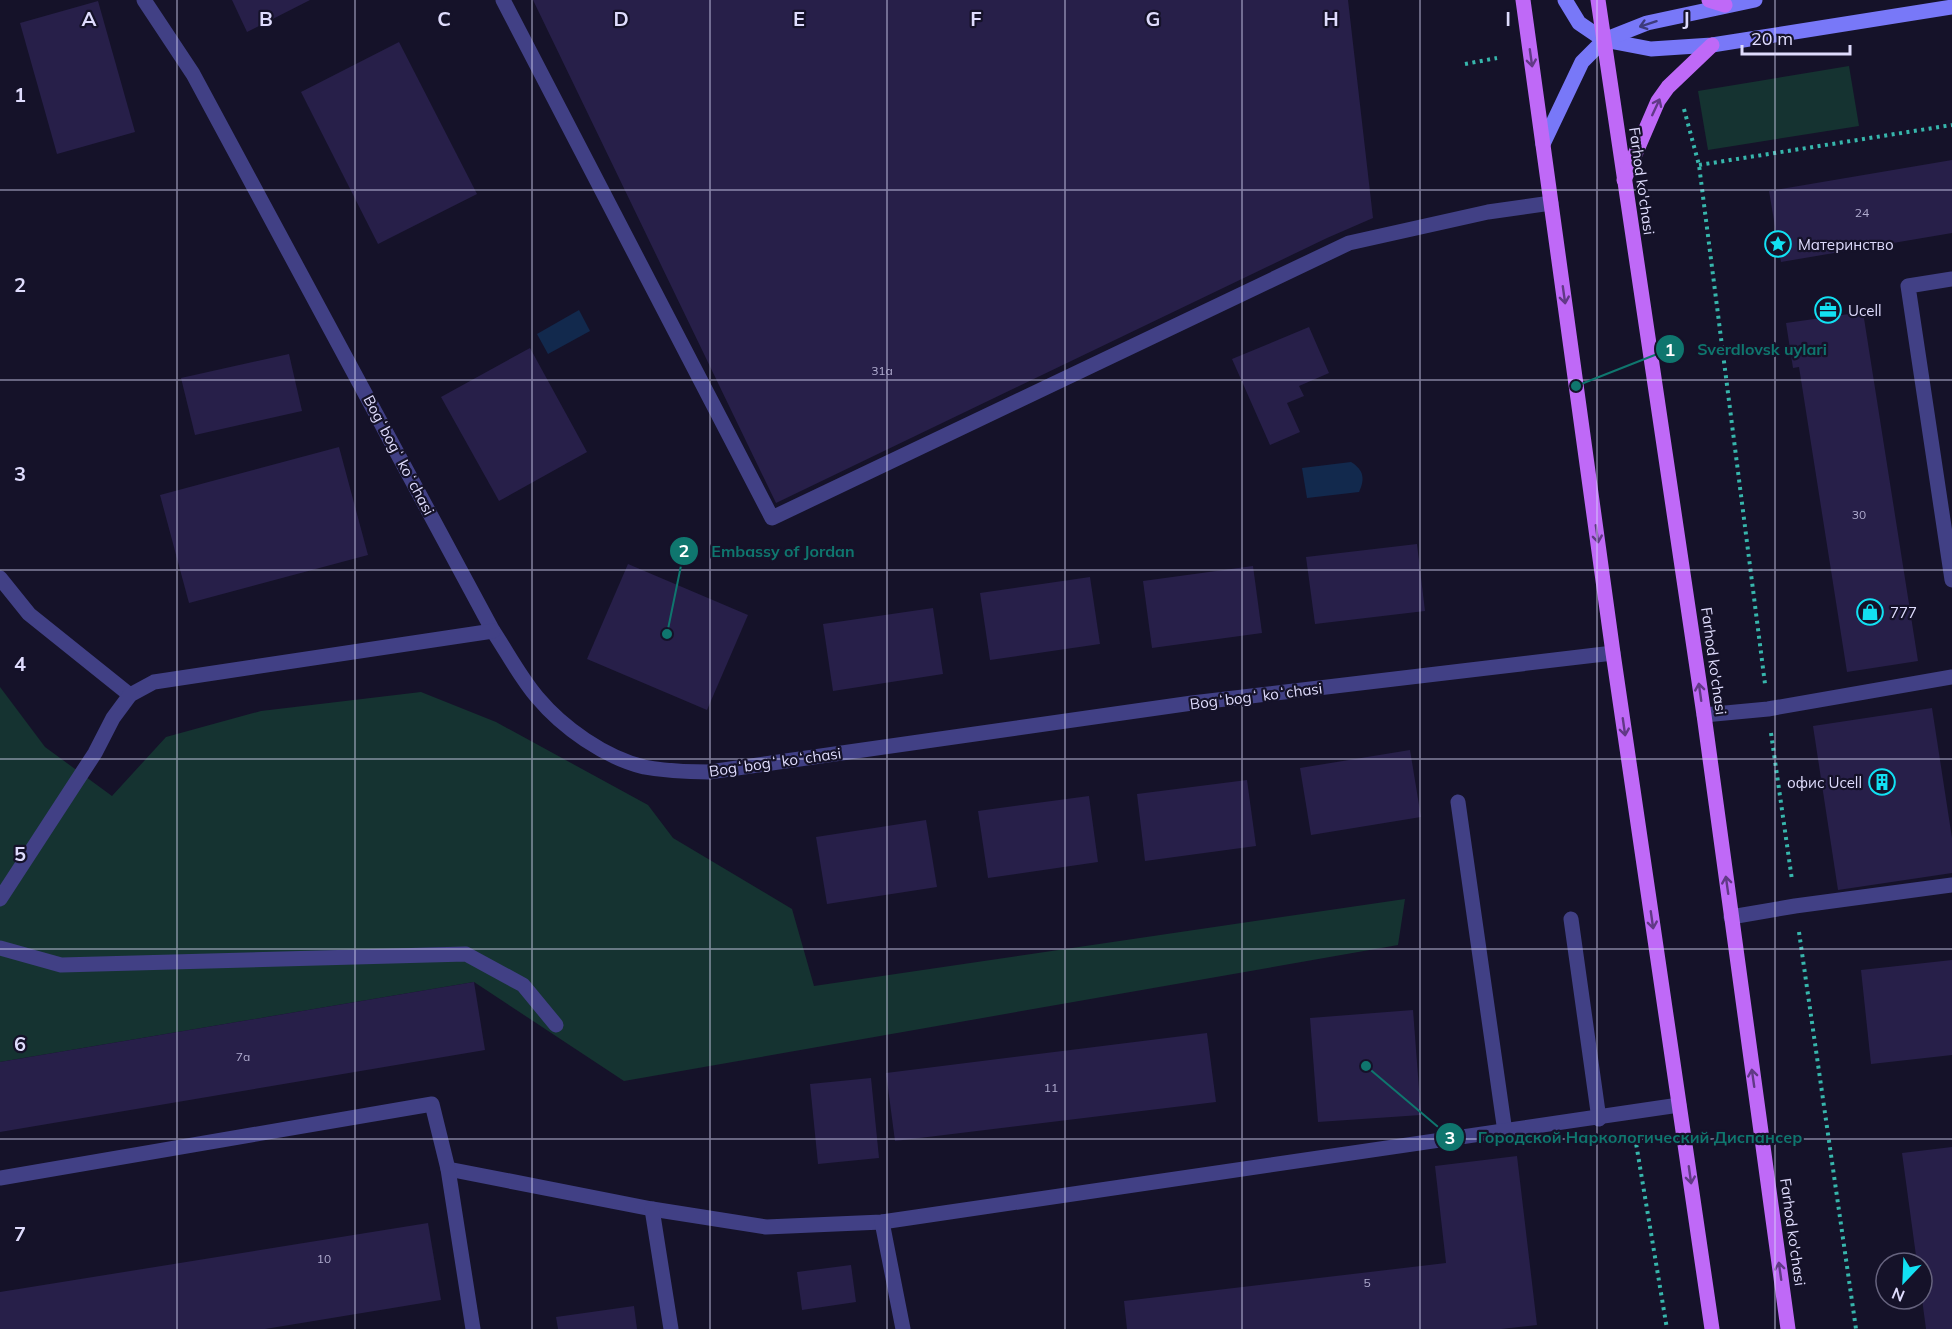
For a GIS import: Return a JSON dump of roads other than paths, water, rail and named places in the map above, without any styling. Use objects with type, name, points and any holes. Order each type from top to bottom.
[{"type":"main road","points":[[1523,0],[1614,653],[1712,1329]]},
{"type":"main road","points":[[1565,0],[1579,23],[1604,40],[1651,49],[1712,45],[1952,7]]},
{"type":"main road","name":"Farhod ko'chasi","points":[[1598,0],[1704,715],[1788,1329]]},
{"type":"main road","points":[[1709,0],[1725,5]]},
{"type":"main road","points":[[1543,144],[1582,62],[1604,40],[1647,23],[1755,0]]},
{"type":"main road","points":[[1624,180],[1658,101],[1668,87],[1712,45]]},
{"type":"lane","name":"Bogʻbogʻ koʻchasi","points":[[144,0],[193,74],[493,631],[536,696],[576,733],[626,761],[645,767],[709,772],[1192,703],[1614,653]]},
{"type":"lane","points":[[503,0],[772,518],[1349,243],[1488,212],[1551,203]]},
{"type":"lane","points":[[1952,279],[1908,286],[1952,580]]},
{"type":"lane","points":[[0,578],[29,614],[130,695]]},
{"type":"lane","points":[[0,899],[130,695],[154,682],[493,631]]},
{"type":"lane","points":[[1704,715],[1768,710],[1952,677]]},
{"type":"lane","points":[[1458,802],[1504,1132]]},
{"type":"lane","points":[[1731,917],[1952,885]]},
{"type":"lane","points":[[1571,919],[1599,1119]]},
{"type":"lane","points":[[0,948],[61,965],[466,954],[523,985],[556,1025]]},
{"type":"lane","points":[[0,1178],[432,1104],[448,1169],[473,1329]]},
{"type":"lane","points":[[448,1169],[652,1209],[766,1227],[882,1222],[1599,1119],[1680,1105]]},
{"type":"lane","points":[[652,1209],[671,1329]]},
{"type":"lane","points":[[882,1222],[903,1329]]},
{"type":"water","points":[[579,310],[590,331],[548,354],[537,334]]},
{"type":"water","points":[[1351,462],[1359,468],[1362,475],[1359,492],[1307,498],[1302,468]]},
{"type":"place","name":"Материнство","points":[[1778,244]]},
{"type":"place","name":"Ucell","points":[[1828,310]]},
{"type":"place","name":"Sverdlovsk uylari","points":[[1576,386]]},
{"type":"place","name":"777","points":[[1870,612]]},
{"type":"place","name":"Embassy of Jordan","points":[[667,634]]},
{"type":"place","name":"офис Ucell","points":[[1882,782]]},
{"type":"place","name":"Городской Наркологический Диспансер","points":[[1366,1066]]}]
